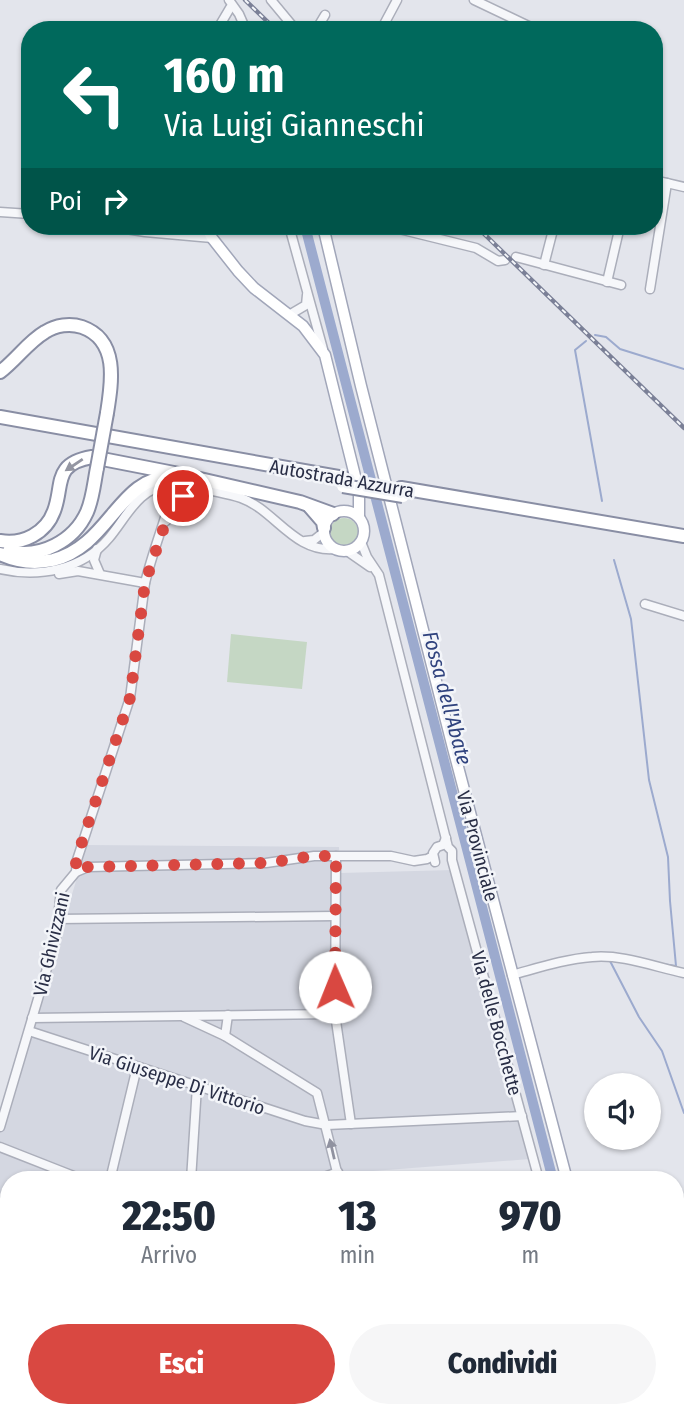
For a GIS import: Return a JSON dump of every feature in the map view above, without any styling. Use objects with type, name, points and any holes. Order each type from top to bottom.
[{"type":"highway","points":[[0,372],[46,331],[67,325],[85,328],[102,342],[109,355],[112,375],[97,468],[86,513],[76,529],[54,545],[35,552],[14,552],[0,548]]},
{"type":"highway","name":"Autostrada Azzurra","points":[[0,417],[344,482]]},
{"type":"highway","name":"Autostrada Azzurra","points":[[0,425],[402,492],[684,544]]},
{"type":"highway","points":[[0,541],[24,540],[41,530],[53,514],[62,476],[70,466],[82,459],[97,457],[339,512]]},
{"type":"highway","points":[[0,554],[26,562],[64,556],[91,540],[141,484],[158,477],[187,477]]},
{"type":"highway","name":"Autostrada Azzurra","points":[[402,492],[684,536]]},
{"type":"highway","points":[[300,502],[313,509],[323,522],[324,530]]},
{"type":"main road","points":[[210,235],[246,279],[309,333],[325,355],[359,492],[359,517],[364,532],[361,542],[347,551],[335,549],[325,539],[324,530],[339,512],[356,500],[359,492]]},
{"type":"main road","name":"Via Provinciale","points":[[325,235],[384,479],[565,1171]]},
{"type":"main road","points":[[339,512],[359,517]]},
{"type":"street","points":[[271,0],[288,21]]},
{"type":"street","points":[[386,21],[397,0]]},
{"type":"street","points":[[474,0],[518,21]]},
{"type":"street","points":[[222,21],[230,4],[242,21]]},
{"type":"street","points":[[321,21],[325,15]]},
{"type":"street","points":[[663,182],[684,187]]},
{"type":"street","points":[[663,208],[667,183]]},
{"type":"street","points":[[0,212],[21,213]]},
{"type":"street","points":[[169,235],[212,239]]},
{"type":"street","points":[[196,239],[199,235]]},
{"type":"street","points":[[292,235],[325,355]]},
{"type":"street","points":[[424,235],[477,248],[498,261],[505,260]]},
{"type":"street","points":[[544,265],[552,235]]},
{"type":"street","points":[[607,282],[618,235]]},
{"type":"street","points":[[650,289],[659,235]]},
{"type":"street","points":[[516,257],[621,285]]},
{"type":"street","points":[[289,315],[306,305],[307,289]]},
{"type":"street","points":[[50,572],[82,560],[107,540],[141,495],[160,485],[171,484],[242,498],[257,506],[288,534],[325,550],[335,549]]},
{"type":"street","name":"Via Ghivizzani","points":[[0,1127],[56,938],[57,906],[61,890],[76,872],[76,860],[130,698],[145,583],[166,521]]},
{"type":"street","points":[[302,541],[314,540],[324,530]]},
{"type":"street","name":"Via delle Bocchette","points":[[361,542],[367,558],[379,575],[447,836],[445,846],[453,854],[451,864],[537,1171]]},
{"type":"street","points":[[97,549],[94,561],[99,574]]},
{"type":"street","points":[[347,551],[379,575]]},
{"type":"street","points":[[82,560],[83,568],[99,574]]},
{"type":"street","points":[[0,569],[60,574],[78,571],[145,583]]},
{"type":"street","points":[[645,604],[684,616]]},
{"type":"street","points":[[432,859],[435,850],[445,846]]},
{"type":"street","points":[[76,872],[88,867],[266,863],[314,856],[391,856],[414,861],[432,859],[441,865],[451,864]]},
{"type":"street","points":[[336,856],[335,1014],[351,1124]]},
{"type":"street","points":[[58,919],[335,916]]},
{"type":"street","points":[[512,975],[593,957],[609,957],[684,973]]},
{"type":"street","points":[[32,1018],[335,1014]]},
{"type":"street","points":[[225,1036],[228,1015]]},
{"type":"street","points":[[181,1016],[225,1036],[317,1093],[338,1171]]},
{"type":"street","name":"Via Giuseppe Di Vittorio","points":[[29,1031],[305,1121],[327,1125],[522,1116]]},
{"type":"street","points":[[112,1171],[137,1067]]},
{"type":"street","points":[[192,1171],[197,1086]]},
{"type":"street","points":[[0,1147],[61,1171]]},
{"type":"shaded area","points":[[87,845],[339,847],[340,873],[453,870],[530,1159],[373,1171],[0,1171],[0,1131]]},
{"type":"green space","points":[[344,518],[354,522],[358,532],[354,542],[344,546],[334,542],[330,532],[334,522]]},
{"type":"green space","points":[[231,634],[307,642],[302,689],[227,682]]},
{"type":"waterway","name":"Fossa dell'Abate","points":[[307,235],[551,1171]]},
{"type":"waterway","points":[[595,335],[606,337],[620,349],[684,369]]},
{"type":"waterway","points":[[586,341],[575,350],[602,501]]},
{"type":"waterway","points":[[614,560],[631,619],[649,780],[668,857],[676,966],[662,964]]},
{"type":"waterway","points":[[610,961],[639,1017],[662,1051],[684,1113]]},
{"type":"railway","points":[[245,0],[267,21]]},
{"type":"railway","points":[[485,235],[684,428]]},
{"type":"route","points":[[183,496],[185,503],[166,521],[149,565],[130,698],[76,860],[76,872],[88,867],[266,863],[314,856],[336,856],[335,987]]}]
